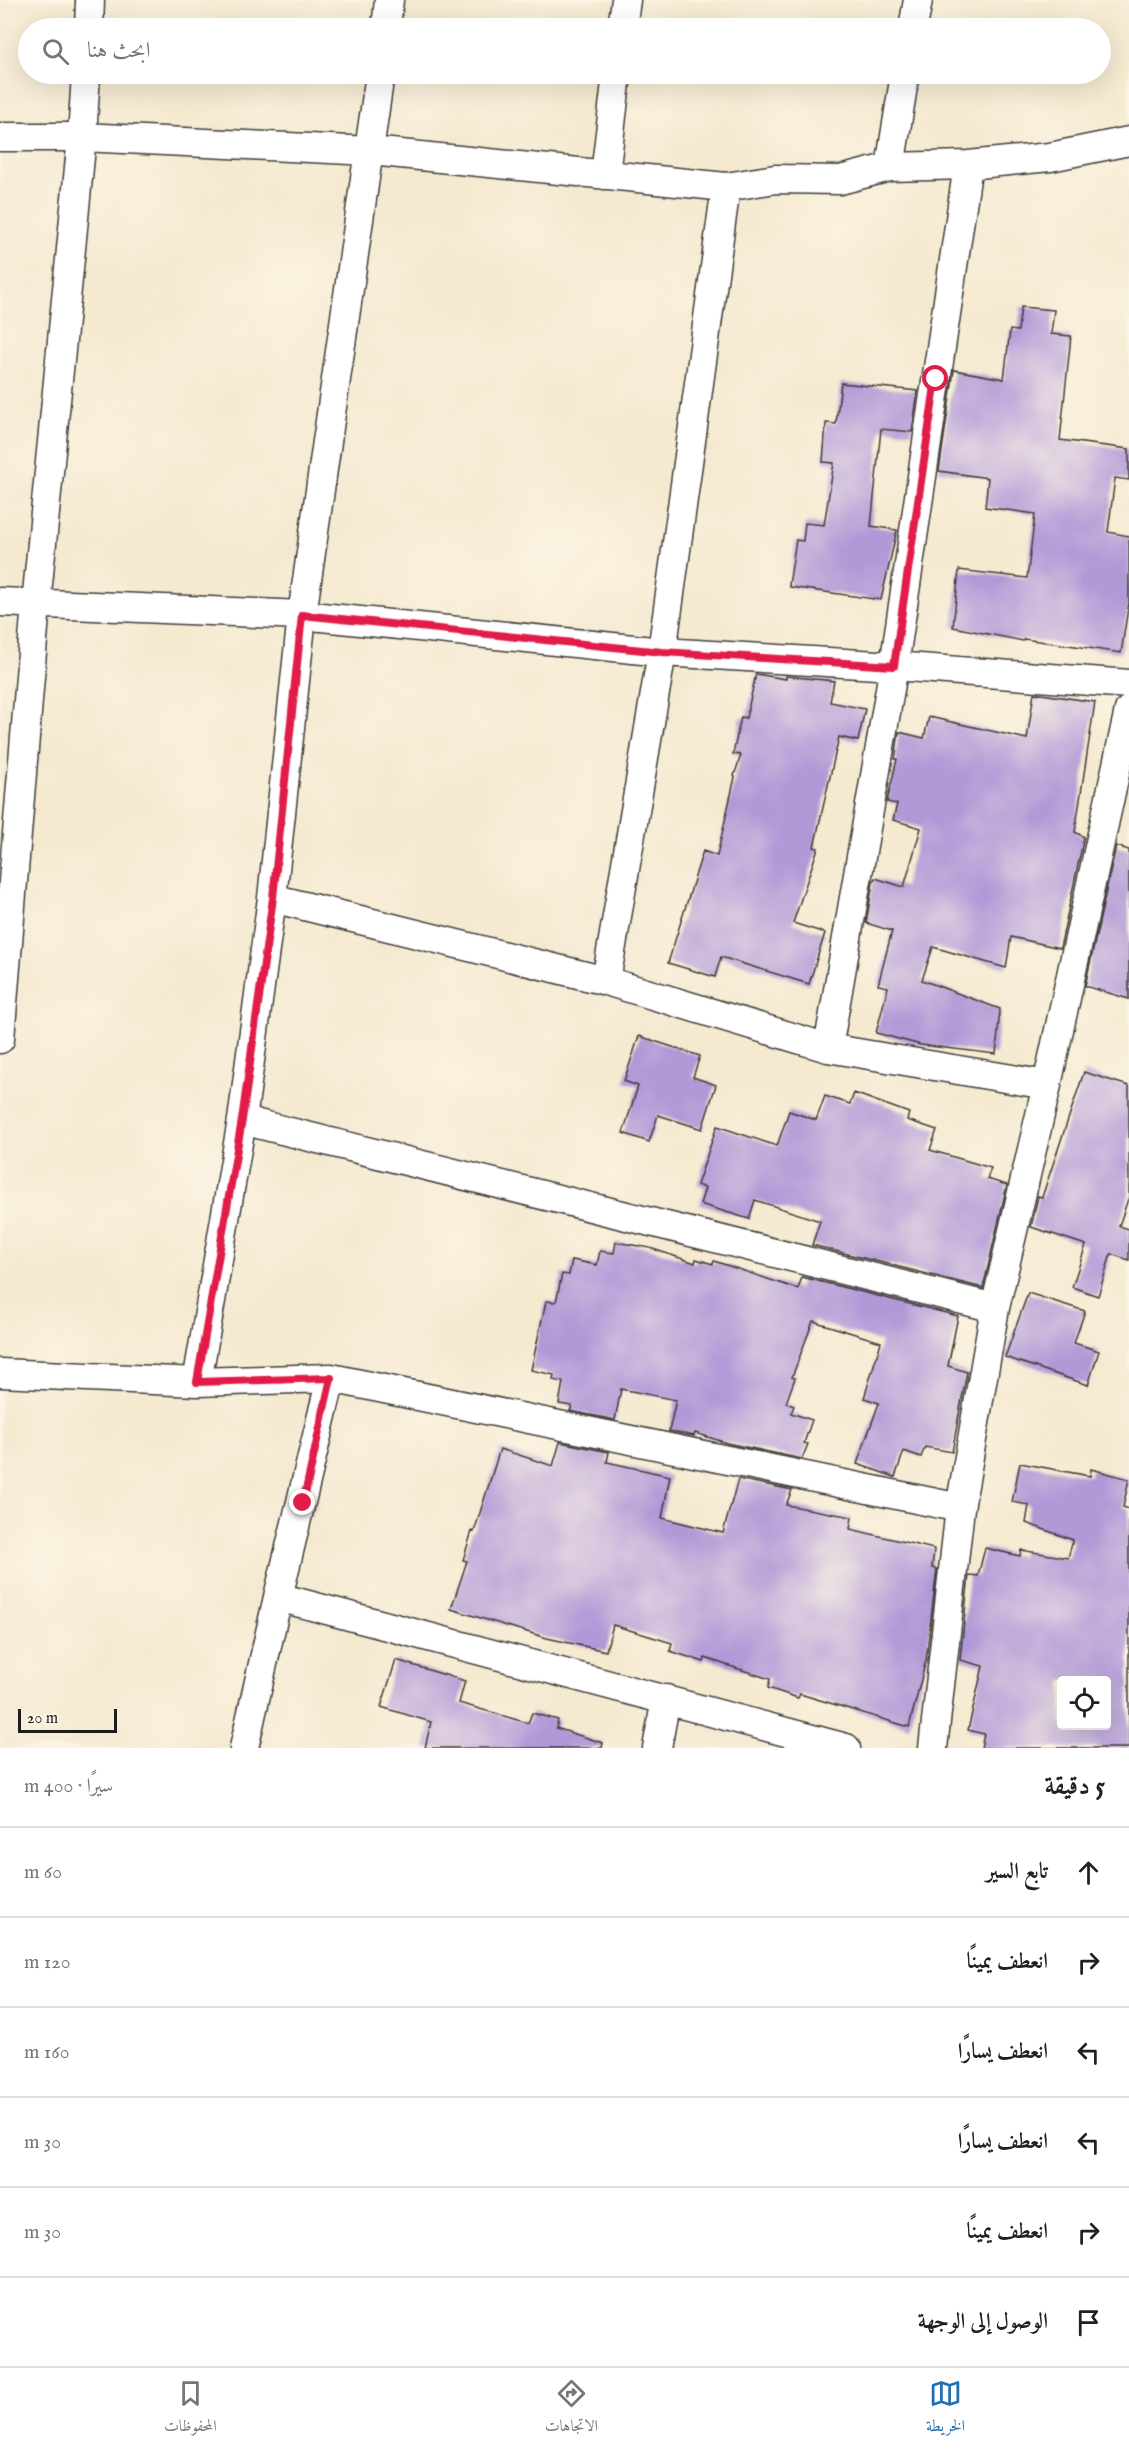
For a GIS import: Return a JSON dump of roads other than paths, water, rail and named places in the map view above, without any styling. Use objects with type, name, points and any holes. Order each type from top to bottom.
[{"type":"street","points":[[89,18],[90,0]]},
{"type":"street","points":[[387,18],[389,0]]},
{"type":"street","points":[[623,18],[626,0]]},
{"type":"street","points":[[915,18],[918,0]]},
{"type":"street","points":[[0,1039],[36,604],[85,84]]},
{"type":"street","points":[[197,1382],[242,1120],[273,898],[302,615],[371,151],[379,84]]},
{"type":"street","points":[[605,175],[616,84]]},
{"type":"street","points":[[890,167],[903,84]]},
{"type":"street","points":[[0,137],[82,136],[371,151],[726,187],[775,179],[840,180],[890,167],[968,165],[1050,157],[1129,141]]},
{"type":"street","points":[[828,1048],[894,666],[968,165]]},
{"type":"street","points":[[606,981],[662,652],[726,187]]},
{"type":"street","points":[[0,602],[302,615],[662,652],[894,666],[1129,684]]},
{"type":"street","points":[[933,1748],[960,1508],[994,1308],[1047,1085],[1129,711]]},
{"type":"street","points":[[273,898],[606,981],[828,1048],[1047,1085]]},
{"type":"street","points":[[242,1120],[994,1308]]},
{"type":"street","points":[[0,1373],[197,1382],[331,1378],[960,1508]]},
{"type":"street","points":[[244,1748],[331,1378]]},
{"type":"street","points":[[278,1597],[846,1748]]},
{"type":"street","points":[[657,1748],[666,1699]]}]
